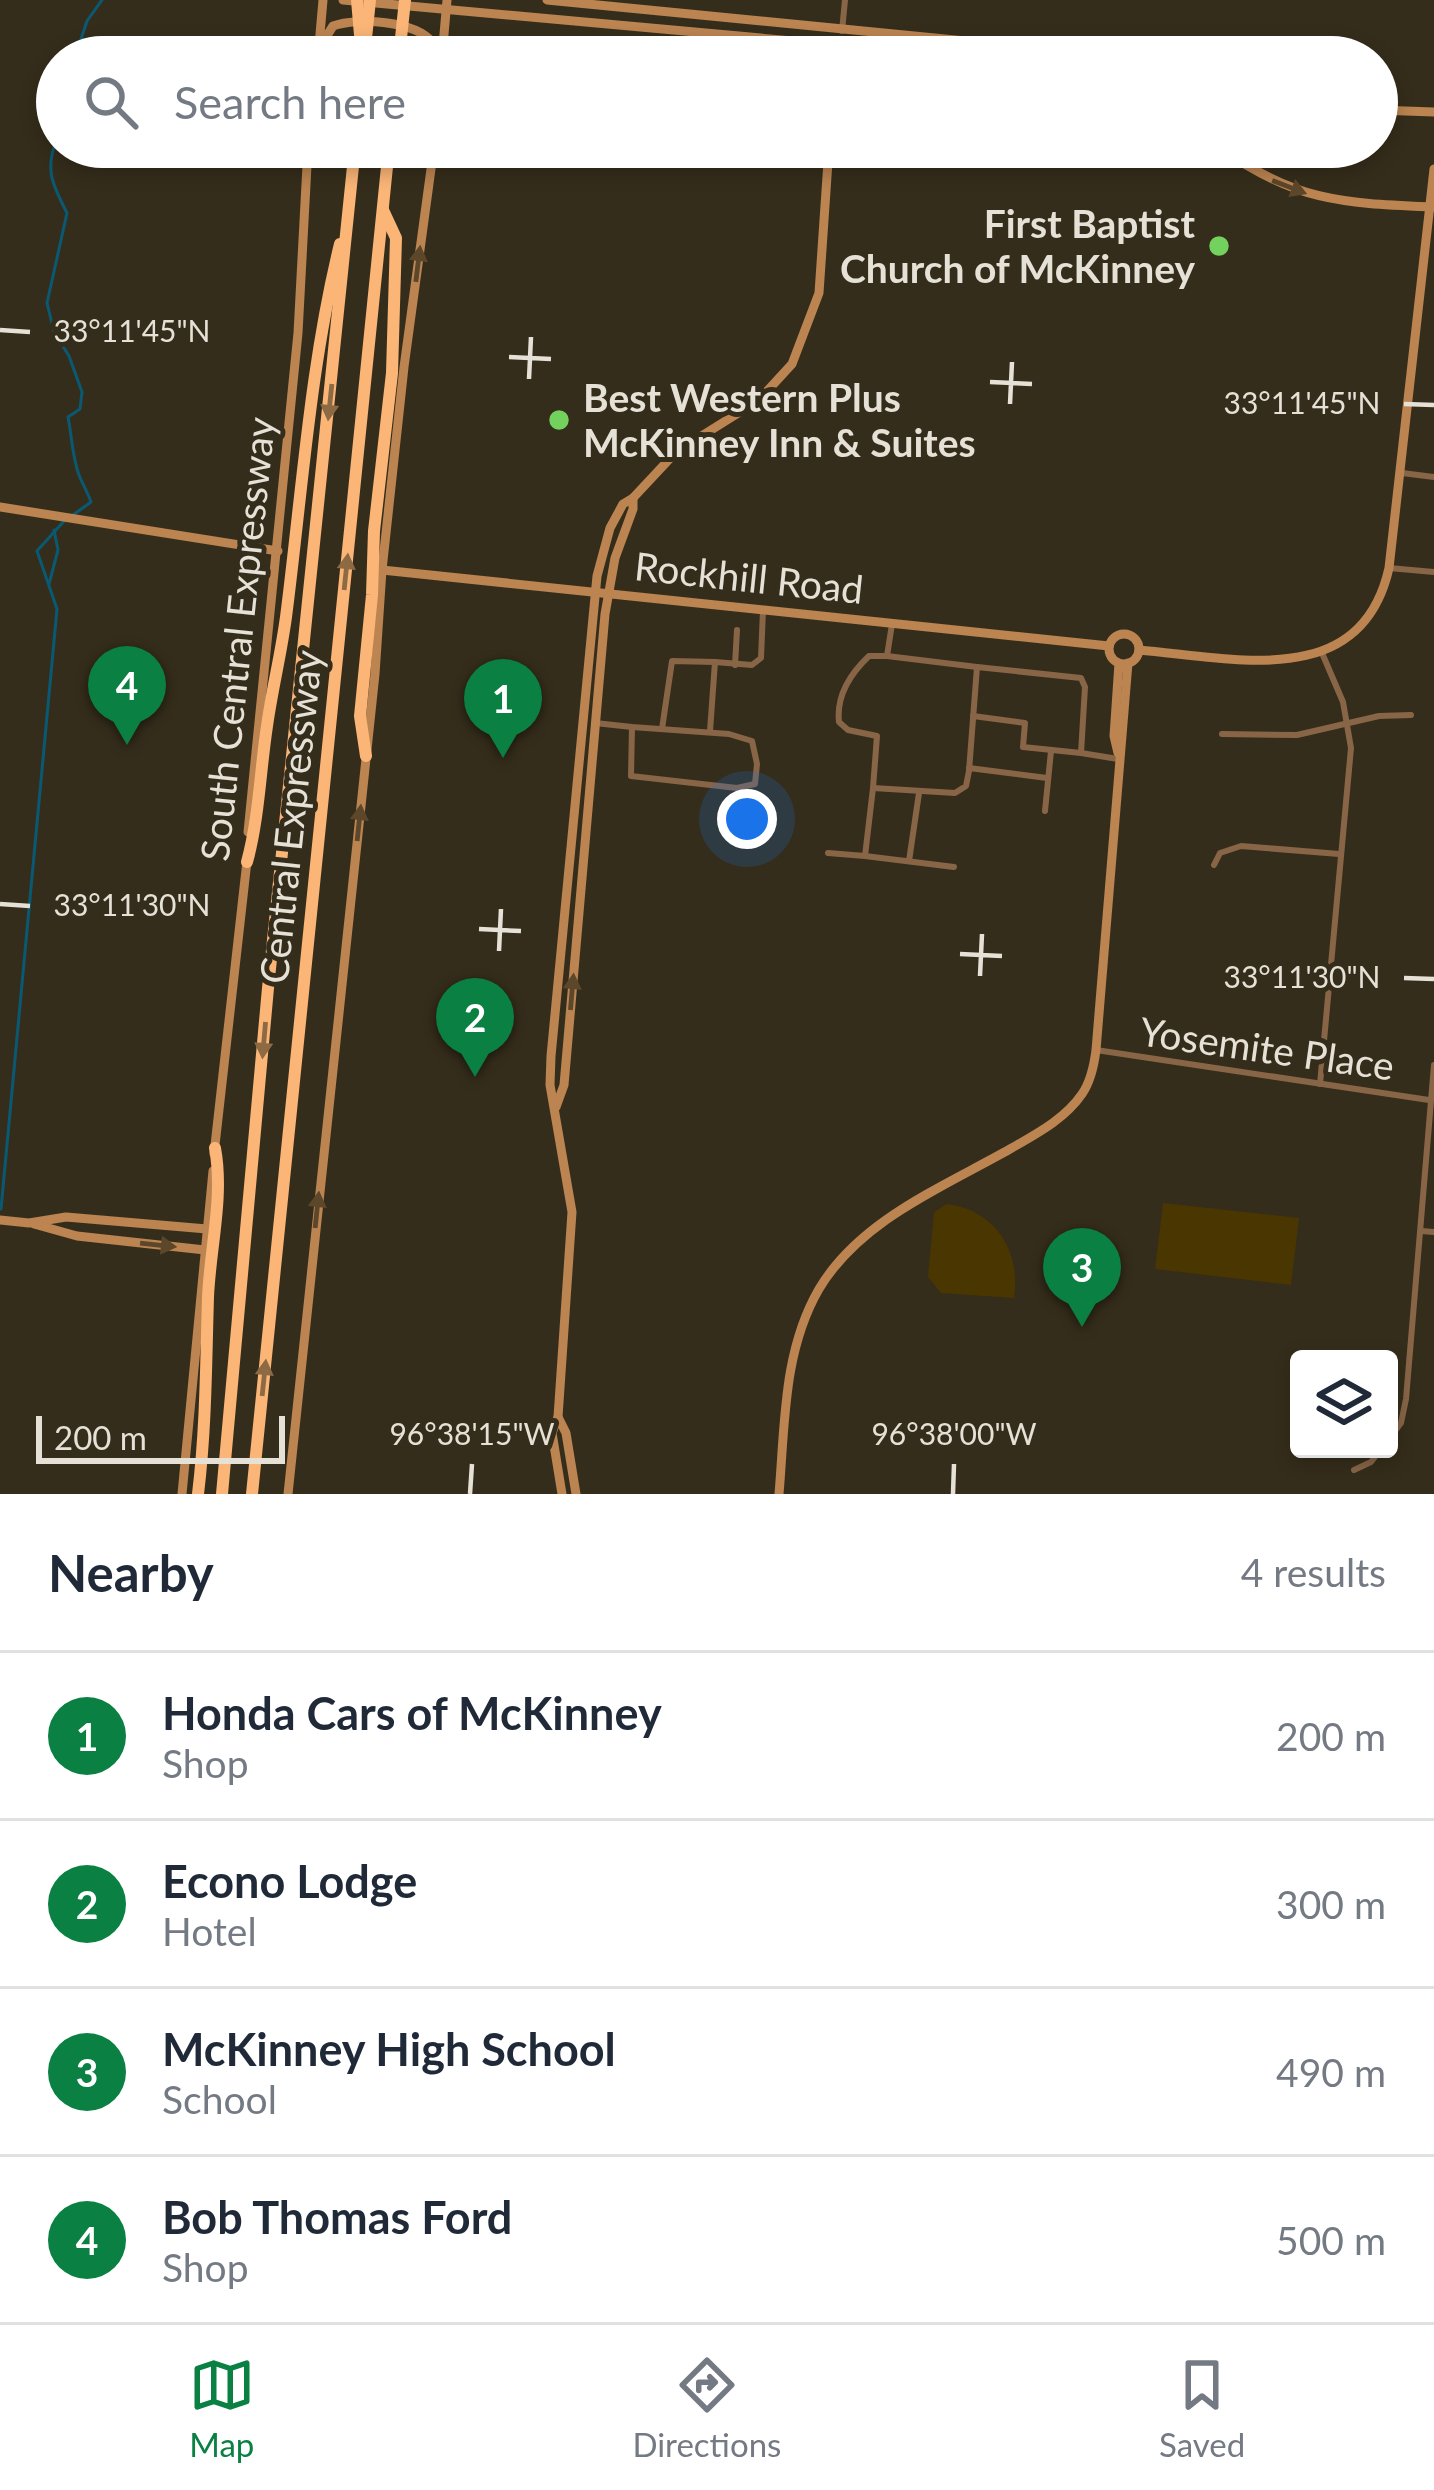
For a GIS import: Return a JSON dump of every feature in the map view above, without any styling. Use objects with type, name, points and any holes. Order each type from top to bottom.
[{"type":"highway","points":[[357,0],[361,36]]},
{"type":"highway","points":[[366,36],[370,0]]},
{"type":"highway","points":[[401,36],[404,0]]},
{"type":"highway","name":"Central Expressway","points":[[222,1494],[353,168]]},
{"type":"highway","name":"Central Expressway","points":[[252,1494],[387,168]]},
{"type":"highway","points":[[247,862],[286,622],[301,476],[328,294],[350,202]]},
{"type":"highway","points":[[366,756],[360,716],[392,373],[396,238],[383,210]]},
{"type":"highway","points":[[198,1494],[220,1173],[215,1148]]},
{"type":"main road","points":[[320,36],[323,0]]},
{"type":"main road","points":[[343,0],[447,5],[720,36]]},
{"type":"main road","points":[[547,0],[650,6],[883,36]]},
{"type":"main road","points":[[444,36],[447,5]]},
{"type":"main road","points":[[648,27],[650,6]]},
{"type":"main road","points":[[328,36],[333,26],[354,21],[419,30],[426,36]]},
{"type":"main road","points":[[841,36],[842,31]]},
{"type":"main road","points":[[1398,111],[1434,112]]},
{"type":"main road","name":"South Central Expressway","points":[[182,1494],[278,550],[307,168]]},
{"type":"main road","points":[[288,1494],[382,571],[431,168]]},
{"type":"main road","points":[[562,1494],[552,1433],[558,1418],[572,1212],[550,1085],[551,1056],[594,592],[610,528],[622,503],[633,498],[676,452],[758,400],[792,364],[819,295],[828,168]]},
{"type":"main road","points":[[1249,168],[1300,193],[1347,202],[1432,207]]},
{"type":"main road","points":[[779,1494],[793,1355],[806,1315],[830,1273],[880,1224],[1056,1121],[1090,1082],[1118,757],[1114,736],[1124,663],[1139,650],[1292,661],[1322,653],[1360,626],[1377,604],[1389,568],[1434,169]]},
{"type":"main road","points":[[556,1107],[564,1084],[608,594],[633,498]]},
{"type":"main road","points":[[0,507],[278,550]]},
{"type":"main road","name":"Rockhill Road","points":[[382,571],[1109,646]]},
{"type":"main road","points":[[1124,663],[1112,658],[1109,646],[1115,636],[1125,634],[1137,640],[1139,650]]},
{"type":"main road","points":[[0,1220],[66,1217],[207,1229]]},
{"type":"main road","points":[[116,1240],[117,1220]]},
{"type":"main road","points":[[29,1222],[61,1233],[205,1250]]},
{"type":"main road","points":[[558,1418],[566,1433],[576,1494]]},
{"type":"street","points":[[842,31],[844,0]]},
{"type":"street","points":[[1400,473],[1434,477]]},
{"type":"street","points":[[1389,568],[1434,572]]},
{"type":"street","points":[[662,729],[672,661],[752,665],[761,658],[764,610]]},
{"type":"street","points":[[887,656],[892,623]]},
{"type":"street","points":[[735,664],[737,630]]},
{"type":"street","points":[[1320,1084],[1350,769],[1348,724],[1322,653]]},
{"type":"street","points":[[865,856],[877,736],[848,730],[839,722],[837,705],[856,669],[869,656],[1081,678],[1085,687],[1081,753]]},
{"type":"street","points":[[710,732],[715,662]]},
{"type":"street","points":[[873,788],[919,794],[955,793],[965,786],[977,668]]},
{"type":"street","points":[[1222,734],[1297,735],[1379,716],[1411,715]]},
{"type":"street","points":[[973,716],[1025,723],[1023,747],[1118,757]]},
{"type":"street","points":[[595,723],[710,732],[752,742],[755,784],[737,788],[631,776],[632,727]]},
{"type":"street","points":[[1045,811],[1051,751]]},
{"type":"street","points":[[969,768],[1047,778]]},
{"type":"street","points":[[909,861],[919,794]]},
{"type":"street","points":[[1214,865],[1220,853],[1241,846],[1340,854]]},
{"type":"street","points":[[828,853],[954,867]]},
{"type":"street","name":"Yosemite Place","points":[[1096,1050],[1429,1100]]},
{"type":"street","points":[[1398,1427],[1406,1399],[1431,1171],[1429,1100],[1434,1065]]},
{"type":"street","points":[[1421,1231],[1434,1232]]},
{"type":"street","points":[[1354,1470],[1374,1458]]},
{"type":"shaded area","points":[[1163,1203],[1299,1218],[1291,1285],[1155,1269]]},
{"type":"shaded area","points":[[947,1204],[979,1215],[1002,1236],[1013,1265],[1014,1298],[941,1293],[928,1277],[934,1212]]},
{"type":"waterway","points":[[82,36],[102,0]]},
{"type":"waterway","points":[[52,168],[67,213],[47,303],[54,332],[82,392],[80,409],[68,417],[77,468],[91,502],[73,515]]},
{"type":"waterway","points":[[1,1209],[57,609],[37,551],[65,520]]},
{"type":"waterway","points":[[49,584],[58,550],[54,530]]},
{"type":"place","name":"First Baptist Church of McKinney","points":[[1219,246]]},
{"type":"place","name":"Best Western Plus McKinney Inn & Suites","points":[[559,420]]},
{"type":"place","name":"Bob Thomas Ford","points":[[127,745]]},
{"type":"place","name":"Honda Cars of McKinney","points":[[503,758]]},
{"type":"place","name":"Econo Lodge","points":[[475,1077]]},
{"type":"place","name":"McKinney High School","points":[[1082,1327]]}]
